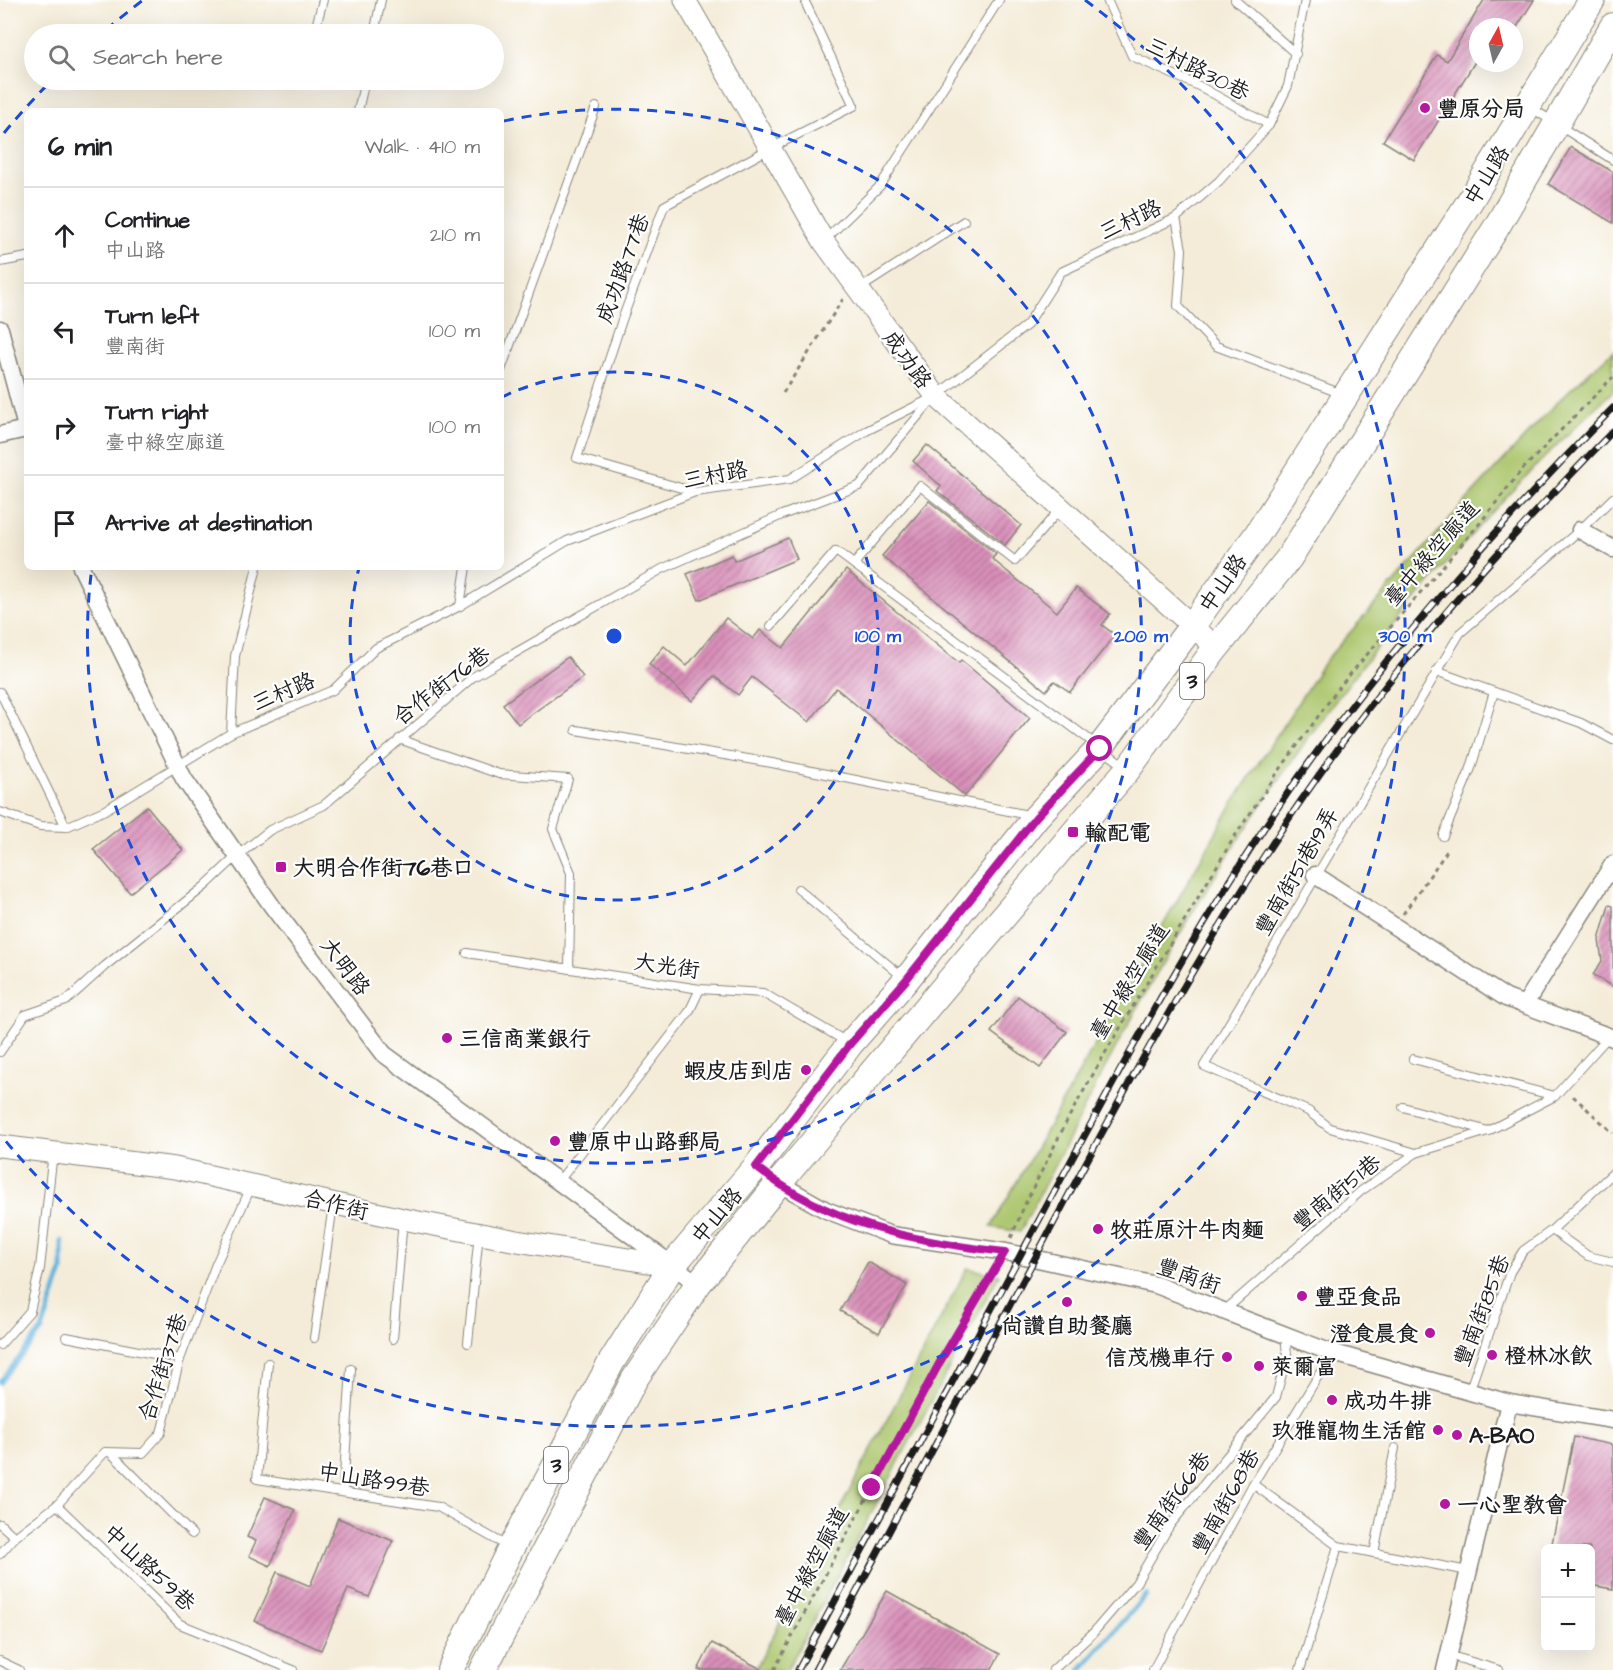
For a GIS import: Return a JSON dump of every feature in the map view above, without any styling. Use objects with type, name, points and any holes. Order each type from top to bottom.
[{"type":"main road","name":"中山路","points":[[450,1670],[511,1548],[612,1361],[672,1266],[756,1167],[850,1044],[906,980],[1036,817],[1100,749],[1192,626],[1258,532],[1528,106],[1592,0]]},
{"type":"main road","name":"中山路","points":[[483,1670],[634,1380],[698,1284],[778,1184],[1128,769],[1217,648],[1289,558],[1496,228],[1613,26]]},
{"type":"street","name":"成功路","points":[[686,0],[824,242],[936,396],[1217,648]]},
{"type":"street","points":[[0,329],[24,419]]},
{"type":"street","points":[[0,435],[24,431]]},
{"type":"street","points":[[1580,530],[1613,549]]},
{"type":"street","name":"大明路","points":[[82,570],[177,766],[237,856],[384,1054],[698,1284]]},
{"type":"street","points":[[1525,1004],[1613,864]]},
{"type":"street","points":[[1315,875],[1506,998],[1610,1037]]},
{"type":"street","name":"合作街","points":[[0,1146],[175,1168],[403,1219],[672,1266]]},
{"type":"street","name":"豐南街","points":[[756,1167],[778,1184],[826,1210],[891,1235],[1005,1252],[1156,1285],[1327,1351],[1509,1403],[1613,1420]]},
{"type":"street","points":[[1447,1663],[1509,1403]]},
{"type":"lane","points":[[317,24],[323,0]]},
{"type":"lane","points":[[376,24],[381,0]]},
{"type":"lane","points":[[824,242],[880,186],[999,0]]},
{"type":"lane","name":"三村路30巷","points":[[1107,0],[1132,57],[1201,87],[1269,125]]},
{"type":"lane","points":[[1235,0],[1296,54]]},
{"type":"lane","name":"三村路","points":[[0,812],[40,826],[66,827],[105,810],[231,733],[333,690],[376,648],[460,606],[567,541],[695,492],[790,479],[866,431],[936,396],[1027,325],[1061,272],[1176,218],[1220,181],[1269,125],[1288,86],[1305,0]]},
{"type":"lane","name":"成功路77巷","points":[[695,492],[577,458],[622,320],[664,206],[854,106],[806,4]]},
{"type":"lane","points":[[359,108],[363,90]]},
{"type":"lane","points":[[1528,106],[1613,160]]},
{"type":"lane","points":[[504,362],[596,107]]},
{"type":"lane","points":[[1176,218],[1182,250],[1178,306],[1216,346],[1345,395]]},
{"type":"lane","points":[[857,290],[964,221]]},
{"type":"lane","points":[[0,262],[24,258]]},
{"type":"lane","name":"合作街76巷","points":[[0,1052],[25,1015],[66,1001],[270,830],[324,806],[473,677],[662,569],[782,515],[858,486],[936,396]]},
{"type":"lane","points":[[854,564],[920,486],[1015,561],[1061,508]]},
{"type":"lane","name":"豐南街51巷19弄","points":[[1416,1153],[1330,1128],[1308,1111],[1204,1066],[1460,633],[1580,530],[1613,498]]},
{"type":"lane","points":[[771,626],[836,550],[1128,769]]},
{"type":"lane","points":[[231,733],[235,656],[256,570]]},
{"type":"lane","points":[[460,606],[466,570]]},
{"type":"lane","points":[[1436,671],[1581,723],[1613,740]]},
{"type":"lane","points":[[0,692],[66,827]]},
{"type":"lane","points":[[1443,836],[1471,768],[1494,692]]},
{"type":"lane","points":[[576,730],[772,763],[1036,817]]},
{"type":"lane","points":[[399,739],[499,774],[568,779],[553,829],[571,873],[569,969]]},
{"type":"lane","points":[[798,889],[906,980]]},
{"type":"lane","name":"大光街","points":[[467,953],[700,988],[764,993],[850,1044]]},
{"type":"lane","points":[[559,1180],[688,1012],[700,988]]},
{"type":"lane","name":"豐南街51巷","points":[[1224,1311],[1361,1191],[1416,1153],[1488,1131],[1555,1096],[1610,1037]]},
{"type":"lane","points":[[1413,1059],[1555,1096]]},
{"type":"lane","points":[[1403,1107],[1488,1131]]},
{"type":"lane","points":[[0,1345],[30,1311],[40,1268],[53,1152]]},
{"type":"lane","name":"豐南街85巷","points":[[1469,1392],[1510,1272],[1523,1251],[1552,1230],[1613,1173]]},
{"type":"lane","name":"合作街37巷","points":[[111,1453],[143,1453],[161,1433],[180,1359],[216,1264],[252,1184]]},
{"type":"lane","points":[[314,1338],[333,1205]]},
{"type":"lane","points":[[393,1339],[403,1219]]},
{"type":"lane","points":[[1552,1230],[1588,1256],[1613,1262]]},
{"type":"lane","points":[[468,1343],[480,1233]]},
{"type":"lane","name":"豐南街66巷","points":[[1053,1670],[1093,1633],[1136,1583],[1170,1525],[1276,1397],[1287,1354],[1285,1336]]},
{"type":"lane","points":[[66,1337],[180,1359]]},
{"type":"lane","name":"豐南街68巷","points":[[1153,1670],[1253,1484],[1326,1363],[1327,1351]]},
{"type":"lane","name":"中山路99巷","points":[[268,1363],[257,1479],[438,1507],[511,1548]]},
{"type":"lane","points":[[342,1492],[351,1369]]},
{"type":"lane","points":[[1374,1553],[1395,1448]]},
{"type":"lane","points":[[0,1554],[15,1537],[57,1505],[105,1452],[111,1453],[192,1534]]},
{"type":"lane","points":[[1253,1484],[1338,1546],[1468,1570]]},
{"type":"lane","name":"中山路59巷","points":[[57,1505],[180,1624],[293,1670]]},
{"type":"lane","points":[[0,1524],[15,1537]]},
{"type":"lane","points":[[1300,1670],[1338,1546]]},
{"type":"lane","points":[[0,1661],[19,1670]]},
{"type":"lane","points":[[1447,1663],[1499,1670]]},
{"type":"path","points":[[783,393],[840,300],[857,290]]},
{"type":"path","name":"臺中綠空廊道","points":[[774,1670],[940,1362],[1005,1252],[1025,1204],[1102,1058],[1233,839],[1340,686],[1480,523],[1521,471],[1613,377]]},
{"type":"path","points":[[1395,925],[1451,846],[1443,836]]},
{"type":"path","points":[[1571,1094],[1613,1133]]},
{"type":"green space","points":[[1613,351],[1613,391],[1492,513],[1380,643],[1328,711],[1230,852],[1142,1000],[1020,1232],[991,1227],[1234,801],[1325,661],[1473,493],[1563,396]]},
{"type":"green space","points":[[967,1268],[999,1275],[787,1670],[755,1670]]},
{"type":"building","name":"豐原分局","points":[[1484,0],[1534,0],[1523,18],[1473,18]]},
{"type":"building","name":"豐原分局","points":[[1469,25],[1469,71],[1414,160],[1383,141],[1437,55],[1447,61]]},
{"type":"building","points":[[1571,147],[1613,172],[1613,223],[1548,184]]},
{"type":"building","points":[[927,445],[1021,525],[1005,545],[937,491],[941,486],[913,461]]},
{"type":"building","points":[[929,501],[996,554],[992,559],[1057,612],[1076,588],[1110,614],[1102,625],[1115,635],[1070,692],[1054,681],[1046,691],[882,556]]},
{"type":"building","points":[[788,538],[797,559],[699,600],[687,574],[732,555],[734,561]]},
{"type":"building","points":[[846,570],[959,663],[961,660],[1030,718],[965,796],[836,688],[809,722],[752,677],[738,695],[714,676],[692,701],[649,664],[664,646],[687,666],[726,618],[753,639],[760,630],[783,648]]},
{"type":"building","points":[[568,657],[583,677],[518,724],[503,704]]},
{"type":"building","points":[[147,806],[183,850],[130,893],[93,849]]},
{"type":"building","points":[[1609,905],[1613,906],[1613,987],[1593,975],[1602,961],[1599,940]]},
{"type":"building","points":[[1018,996],[1067,1032],[1040,1068],[991,1032]]},
{"type":"building","points":[[868,1262],[907,1285],[879,1333],[840,1311]]},
{"type":"building","points":[[1574,1437],[1613,1445],[1613,1589],[1595,1586],[1595,1544],[1552,1544]]},
{"type":"building","points":[[265,1497],[295,1510],[270,1566],[249,1556],[256,1541],[247,1537]]},
{"type":"building","points":[[338,1518],[393,1541],[369,1597],[348,1589],[321,1650],[255,1621],[277,1572],[310,1586]]},
{"type":"building","points":[[887,1591],[1000,1654],[991,1670],[840,1670]]},
{"type":"building","points":[[712,1643],[763,1670],[698,1670]]},
{"type":"waterway","points":[[0,1382],[42,1330],[62,1271],[62,1241]]},
{"type":"waterway","points":[[1080,1670],[1146,1595]]},
{"type":"railway","points":[[798,1670],[1108,1092],[1173,976],[1278,807],[1350,707],[1421,619],[1534,491],[1613,408]]},
{"type":"railway","points":[[815,1670],[1152,1041],[1263,857],[1345,739],[1440,619],[1542,505],[1613,431]]},
{"type":"place","name":"豐原分局","points":[[1425,108]]},
{"type":"place","name":"輸配電","points":[[1073,832]]},
{"type":"place","name":"大明合作街76巷口","points":[[281,867]]},
{"type":"place","name":"三信商業銀行","points":[[447,1038]]},
{"type":"place","name":"蝦皮店到店","points":[[806,1070]]},
{"type":"place","name":"豐原中山路郵局","points":[[555,1141]]},
{"type":"place","name":"牧莊原汁牛肉麵","points":[[1098,1229]]},
{"type":"place","name":"豐亞食品","points":[[1302,1296]]},
{"type":"place","name":"尚讚自助餐廳","points":[[1067,1302]]},
{"type":"place","name":"澄食晨食","points":[[1430,1333]]},
{"type":"place","name":"橙林冰飲","points":[[1492,1355]]},
{"type":"place","name":"信茂機車行","points":[[1227,1357]]},
{"type":"place","name":"萊爾富","points":[[1259,1366]]},
{"type":"place","name":"成功牛排","points":[[1332,1400]]},
{"type":"place","name":"玖雅寵物生活館","points":[[1438,1430]]},
{"type":"place","name":"A-BAO","points":[[1457,1435]]},
{"type":"place","name":"一心聖教會","points":[[1445,1504]]},
{"type":"route","points":[[872,1488],[960,1325],[993,1275],[1005,1252],[891,1235],[826,1210],[778,1184],[756,1167],[850,1044],[906,980],[1036,817],[1100,749]]}]
